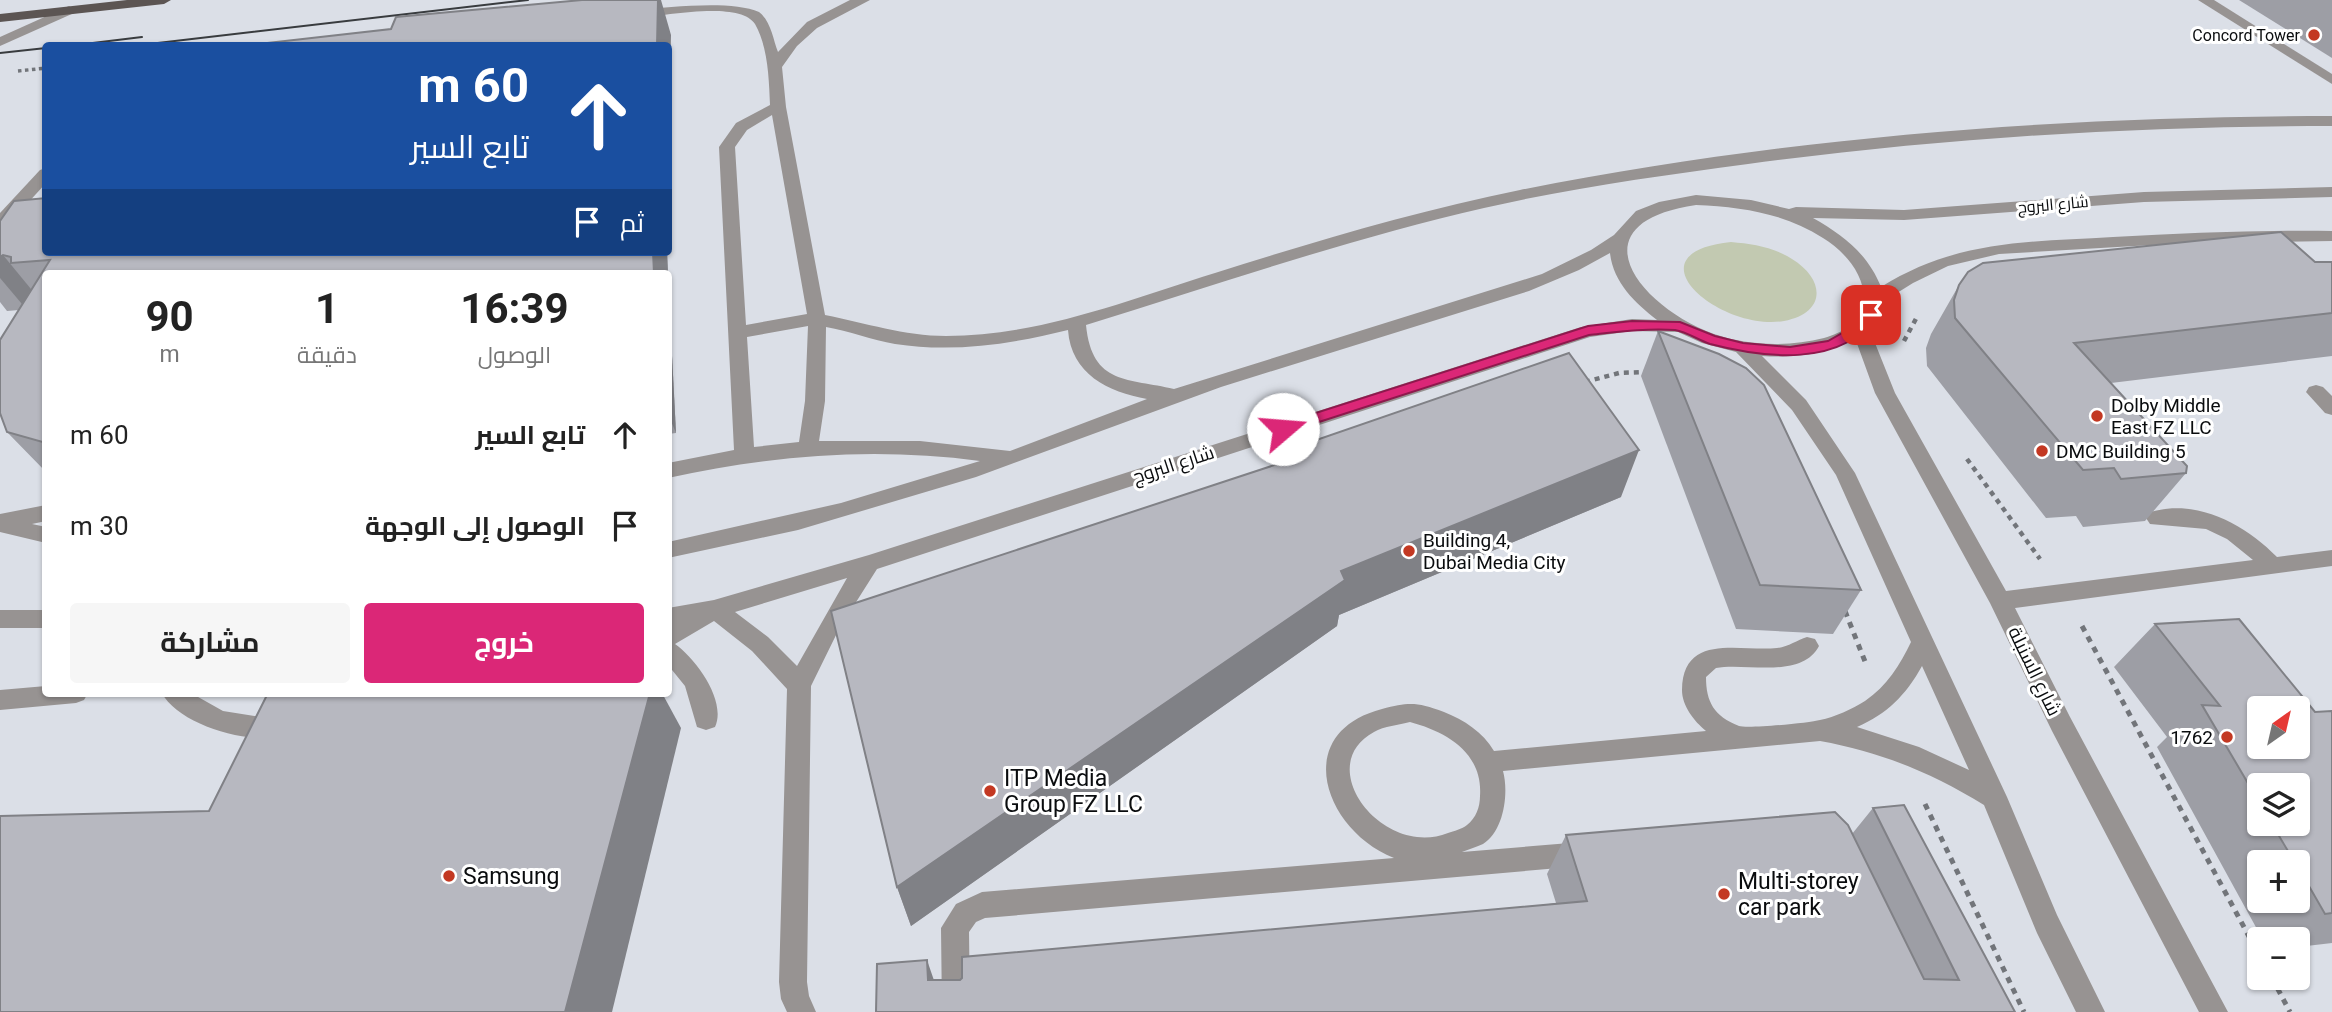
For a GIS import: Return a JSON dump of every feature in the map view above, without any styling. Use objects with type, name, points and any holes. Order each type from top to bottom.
[{"type":"main road","points":[[0,10],[34,0]]},
{"type":"main road","points":[[0,18],[164,0]]},
{"type":"street","points":[[775,67],[788,45],[809,25],[839,8],[863,0]]},
{"type":"street","points":[[2205,0],[2332,80]]},
{"type":"street","points":[[618,16],[698,6],[740,9],[754,15],[762,24],[775,67],[778,107],[817,320],[815,401],[808,446]]},
{"type":"street","points":[[0,42],[69,10]]},
{"type":"street","points":[[744,454],[727,147],[732,135],[743,124],[778,107]]},
{"type":"street","points":[[739,332],[817,320],[901,340],[991,340],[1035,333],[1367,233],[1482,203],[1596,180],[1822,149],[1933,137],[2157,123],[2332,121]]},
{"type":"street","points":[[0,223],[42,177]]},
{"type":"street","name":"شارع البروج","points":[[1775,209],[1827,215],[1889,217],[2108,199],[2332,192]]},
{"type":"street","points":[[672,549],[856,506],[1011,458],[1095,428],[1175,394],[1530,286],[1595,256],[1621,237],[1636,219],[1662,206],[1696,200],[1735,201],[1775,209],[1807,222],[1842,244],[1856,257],[1870,278],[1875,299],[1871,315],[1861,329],[1831,345],[1790,351],[1743,348],[1710,339],[1680,326],[1654,310],[1635,292],[1622,273],[1618,255],[1621,237]]},
{"type":"street","points":[[1875,299],[1901,281],[1931,266],[1965,255],[2006,248],[2159,239],[2332,236]]},
{"type":"street","points":[[1077,321],[1076,340],[1083,358],[1097,374],[1119,386],[1146,394],[1175,394]]},
{"type":"street","name":"شارع البروج","points":[[672,616],[714,609],[869,563],[1588,331],[1632,326],[1680,326]]},
{"type":"street","name":"شارع السنبلة","points":[[1861,329],[1885,393],[2000,601],[2061,724],[2214,1012]]},
{"type":"street","points":[[1743,348],[1798,405],[1845,473],[1994,797],[2048,924],[2091,1012]]},
{"type":"street","points":[[2316,392],[2332,408]]},
{"type":"street","points":[[672,470],[744,454],[808,446],[902,445],[1011,458]]},
{"type":"street","points":[[0,523],[42,514]]},
{"type":"street","points":[[2157,518],[2185,515],[2219,524],[2251,542],[2273,566]]},
{"type":"street","points":[[0,523],[42,534]]},
{"type":"street","points":[[2000,601],[2332,558]]},
{"type":"street","points":[[802,1012],[794,999],[793,982],[799,686],[842,601],[869,563]]},
{"type":"street","points":[[672,635],[714,609],[746,630],[799,686]]},
{"type":"street","points":[[0,620],[42,620]]},
{"type":"street","points":[[1820,731],[1854,719],[1882,702],[1907,675],[1922,643]]},
{"type":"street","points":[[1739,738],[1719,728],[1705,714],[1695,698],[1693,683],[1698,669],[1709,660],[1724,655],[1779,658],[1807,646]]},
{"type":"street","points":[[672,654],[683,662],[701,688],[706,720]]},
{"type":"street","points":[[0,699],[42,696]]},
{"type":"street","points":[[178,697],[188,706],[220,722],[260,729],[305,727]]},
{"type":"street","points":[[1423,859],[1371,833],[1353,816],[1341,795],[1336,774],[1340,752],[1350,735],[1367,722],[1387,714],[1410,712],[1434,716],[1456,727],[1475,742],[1488,762],[1495,787],[1491,811],[1459,855]]},
{"type":"street","points":[[1488,762],[1820,731],[1859,736],[1898,747],[1947,768],[1994,797]]},
{"type":"street","points":[[956,1012],[955,928],[966,913],[982,905],[1459,855],[1612,852]]},
{"type":"path","points":[[11,72],[42,68]]},
{"type":"path","points":[[1900,351],[1908,329],[1921,311]]},
{"type":"path","points":[[1582,383],[1619,373],[1655,371]]},
{"type":"path","points":[[1966,457],[2065,593],[2247,933]]},
{"type":"path","points":[[1841,601],[1882,702]]},
{"type":"path","points":[[1898,747],[2024,1012]]},
{"type":"path","points":[[2278,990],[2290,1012]]},
{"type":"green space","points":[[1731,242],[1778,252],[1803,267],[1815,286],[1814,303],[1808,311],[1784,321],[1759,321],[1734,315],[1711,304],[1694,290],[1685,275],[1686,261],[1701,249]]},
{"type":"building","points":[[582,0],[658,0],[657,42],[276,42],[391,29],[396,17]]},
{"type":"building","points":[[42,198],[42,256],[653,256],[654,270],[44,270],[50,260],[11,263],[11,257],[0,257],[0,221],[14,201]]},
{"type":"building","points":[[2281,232],[2315,262],[2332,262],[2332,313],[2074,343],[2187,466],[2186,473],[2121,479],[2114,468],[2083,470],[1955,318],[1954,300],[1959,285],[1968,272],[1983,263]]},
{"type":"building","points":[[42,273],[42,442],[7,432],[0,413],[0,340]]},
{"type":"building","points":[[1658,331],[1719,354],[1746,368],[1764,385],[1861,590],[1760,585]]},
{"type":"building","points":[[1569,353],[1639,450],[1341,571],[1345,580],[897,887],[831,611],[1302,456],[1296,447]]},
{"type":"building","points":[[2239,619],[2302,696],[2247,696],[2247,760],[2310,760],[2310,706],[2315,712],[2332,711],[2332,913],[2325,914],[2310,888],[2310,850],[2287,850],[2279,836],[2310,836],[2310,773],[2247,773],[2247,782],[2202,705],[2220,706],[2155,624]]},
{"type":"building","points":[[266,697],[649,697],[565,1012],[0,1012],[0,816],[209,811]]},
{"type":"building","name":"Multi-storey car park","points":[[1904,805],[2015,1012],[876,1012],[877,964],[927,960],[928,980],[960,980],[962,957],[1587,901],[1566,835],[1835,812],[1848,825],[1924,979],[1959,980],[1873,808]]},
{"type":"tram line","points":[[166,42],[528,0]]},
{"type":"tram line","points":[[101,42],[142,37]]},
{"type":"tram line","points":[[0,53],[42,48]]},
{"type":"place","name":"Concord Tower","points":[[2314,35]]},
{"type":"place","name":"Dolby Middle East FZ LLC","points":[[2097,416]]},
{"type":"place","name":"DMC Building 5","points":[[2042,451]]},
{"type":"place","name":"Building 4, Dubai Media City","points":[[1409,551]]},
{"type":"place","name":"1762","points":[[2227,737]]},
{"type":"place","name":"ITP Media Group FZ LLC","points":[[990,791]]},
{"type":"place","name":"Samsung","points":[[449,876]]},
{"type":"place","name":"Multi-storey car park","points":[[1724,894]]},
{"type":"route","points":[[1283,429],[1588,331],[1632,326],[1680,326],[1710,339],[1743,348],[1790,351],[1831,345],[1861,329],[1871,315]]}]
